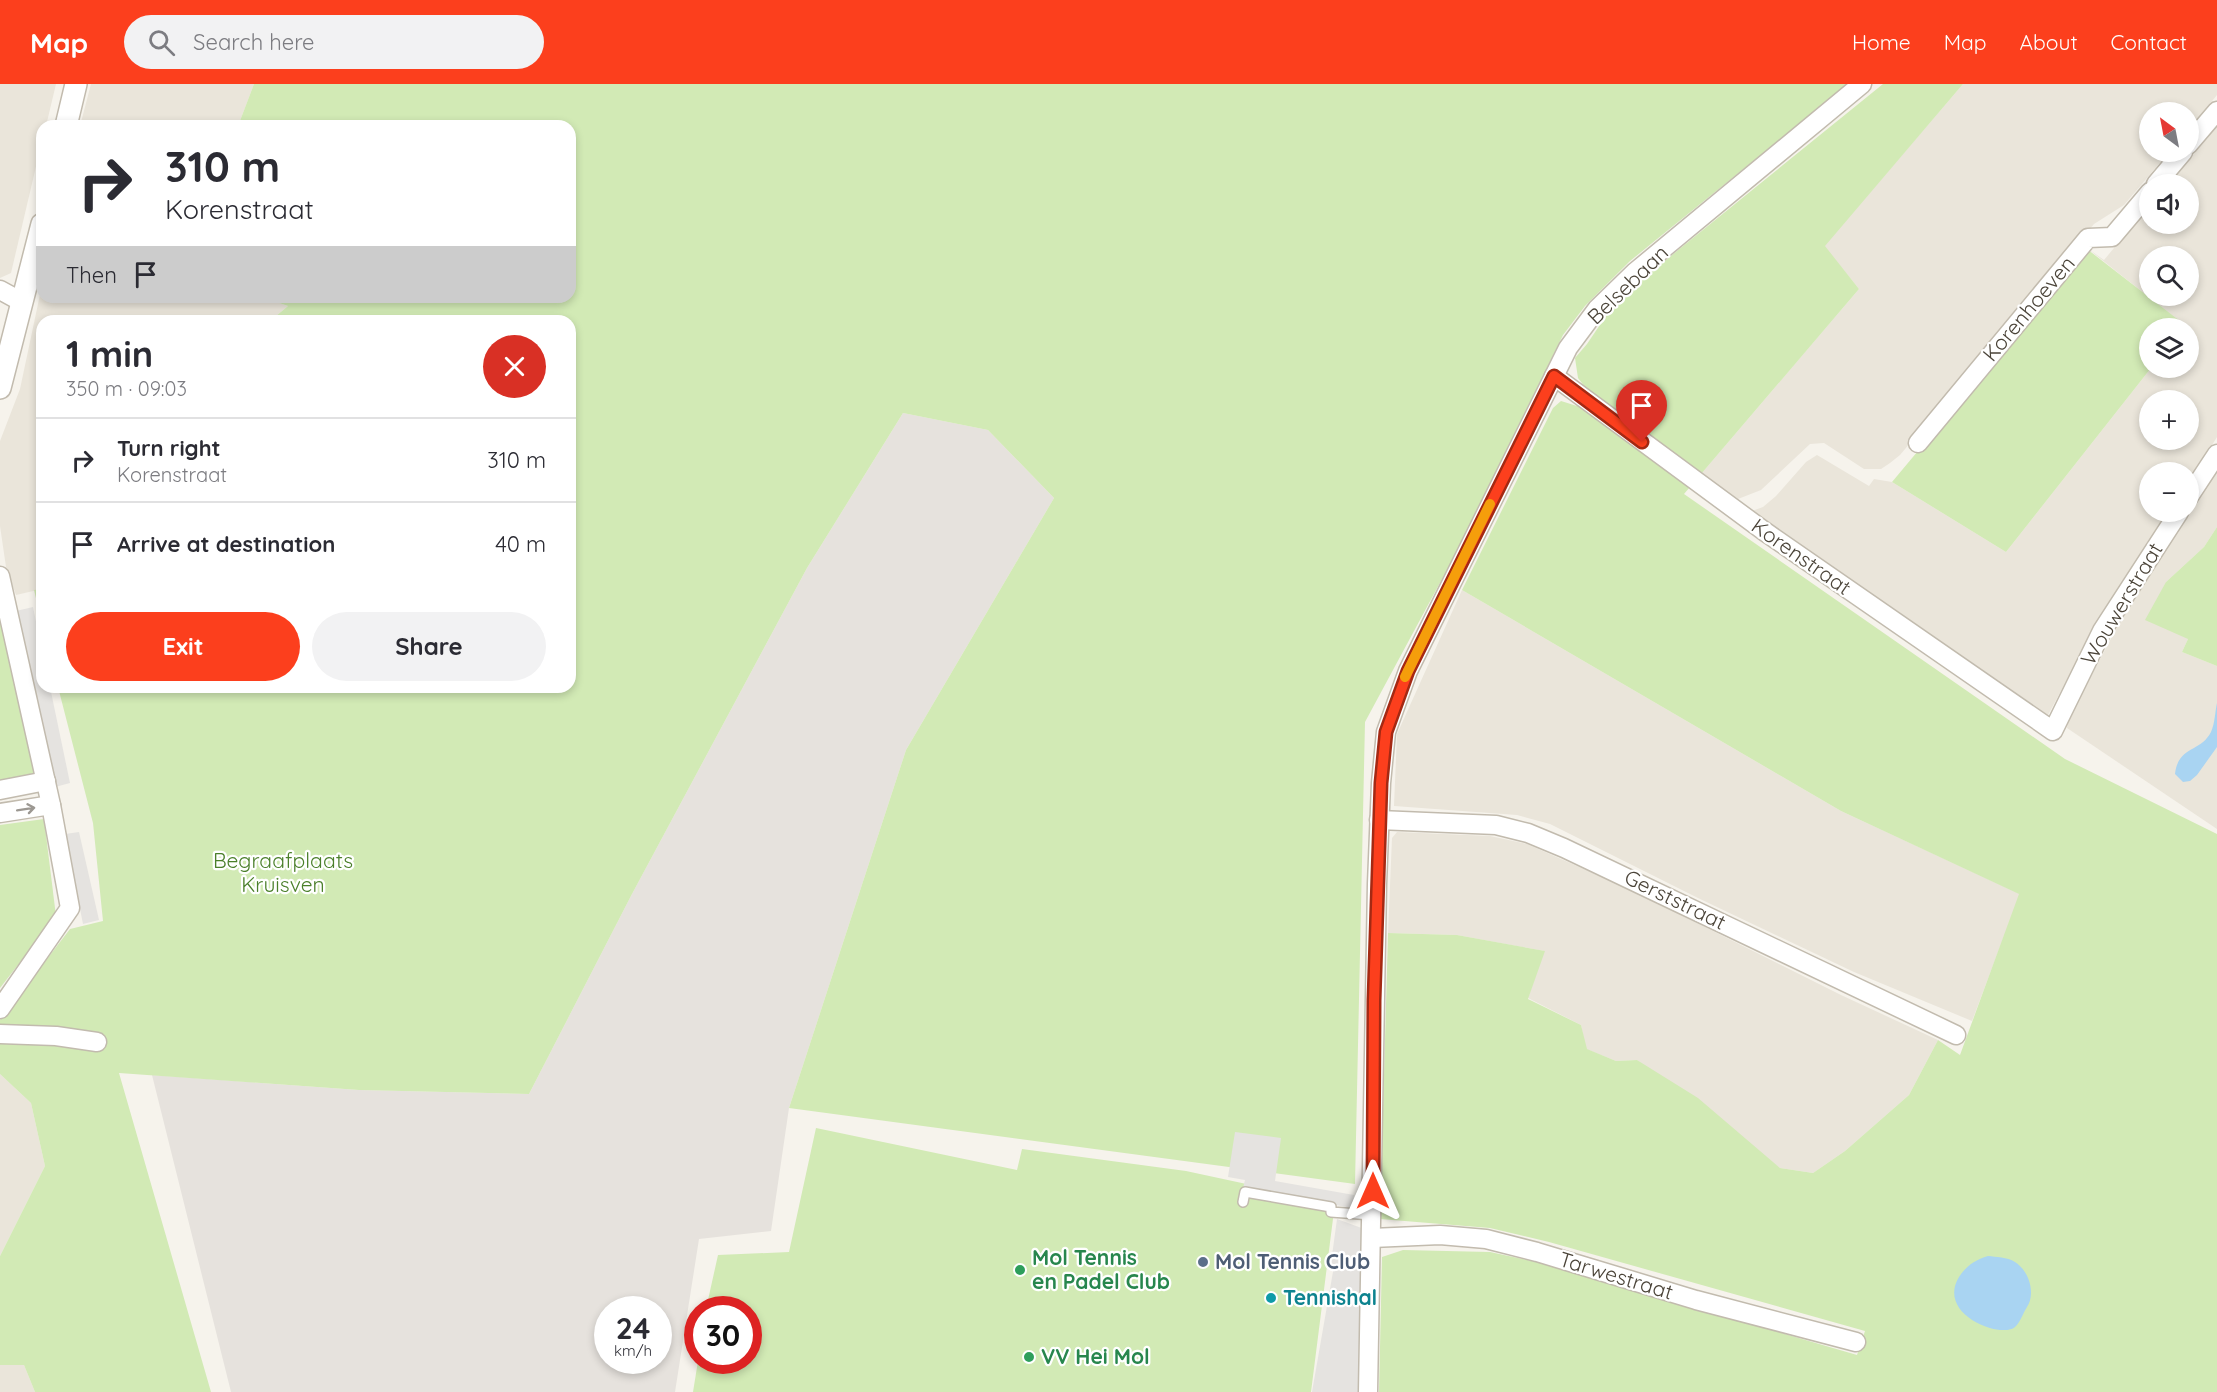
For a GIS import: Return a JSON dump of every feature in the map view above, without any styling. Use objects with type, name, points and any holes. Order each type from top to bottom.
[{"type":"street","points":[[67,120],[76,84]]},
{"type":"street","name":"Belsebaan","points":[[1368,1392],[1379,820],[1386,732],[1408,671],[1554,376],[1574,340],[1597,309],[1620,287],[1862,84]]},
{"type":"street","points":[[2199,132],[2217,111]]},
{"type":"street","points":[[2164,174],[2175,162]]},
{"type":"street","name":"Korenhoeven","points":[[1918,443],[2088,238],[2112,237],[2139,205]]},
{"type":"street","points":[[0,388],[36,247]]},
{"type":"street","points":[[0,290],[22,302]]},
{"type":"street","name":"Korenstraat","points":[[1554,376],[1764,531],[2052,731]]},
{"type":"street","points":[[2199,481],[2217,454]]},
{"type":"street","name":"Wouwerstraat","points":[[2052,731],[2102,631],[2173,522]]},
{"type":"street","points":[[0,576],[46,781],[70,908],[0,1009]]},
{"type":"street","points":[[0,790],[46,781]]},
{"type":"street","points":[[0,813],[51,805]]},
{"type":"street","name":"Gerststraat","points":[[1379,820],[1496,825],[1528,833],[1564,848],[1956,1035]]},
{"type":"street","points":[[0,1034],[56,1036],[97,1042]]},
{"type":"street","name":"Tarwestraat","points":[[1372,1239],[1440,1234],[1486,1239],[1696,1300],[1856,1342]]},
{"type":"lane","points":[[1243,1202],[1245,1192],[1331,1207],[1331,1212],[1372,1215]]},
{"type":"shaded area","points":[[0,84],[56,84],[47,120],[36,120],[36,167],[11,273],[0,278]]},
{"type":"shaded area","points":[[91,84],[254,84],[240,120],[82,120]]},
{"type":"shaded area","points":[[1963,84],[2217,84],[2217,95],[2199,117],[2199,102],[2139,102],[2139,162],[2161,162],[2150,174],[2139,174],[2139,187],[2124,205],[2094,224],[1900,455],[1881,469],[1864,469],[1824,443],[1810,444],[1761,490],[1738,499],[1701,474],[1859,289],[1824,246]]},
{"type":"shaded area","points":[[2217,127],[2217,437],[2199,466],[2199,462],[2139,462],[2139,522],[2164,522],[2086,644],[2048,715],[1752,511],[1763,507],[1776,496],[1806,462],[1817,455],[1869,486],[1874,479],[1892,482],[2006,552],[2143,378],[2199,378],[2199,318],[2175,318],[2160,306],[2199,306],[2199,246],[2139,246],[2139,289],[2087,248],[2104,260],[2139,218],[2139,234],[2199,234],[2199,174],[2177,174],[2187,162],[2199,162],[2199,148]]},
{"type":"shaded area","points":[[38,303],[279,303],[288,306],[277,315],[36,315],[36,590],[16,595],[6,567],[0,526],[0,441],[20,389]]},
{"type":"shaded area","points":[[903,413],[988,430],[1054,498],[906,750],[789,1108],[771,1231],[699,1239],[690,1296],[684,1296],[684,1335],[675,1392],[231,1392],[152,1075],[359,1090],[529,1094],[632,894],[807,568]]},
{"type":"shaded area","points":[[2217,468],[2217,527],[2204,547],[2166,582],[2188,639],[2182,652],[2217,666],[2217,829],[2067,728],[2068,720],[2125,612],[2180,522],[2199,522],[2199,494]]},
{"type":"shaded area","points":[[1462,590],[1841,811],[2020,894],[1972,1021],[1854,972],[1550,824],[1517,815],[1394,806],[1397,734]]},
{"type":"shaded area","points":[[33,607],[36,622],[36,693],[51,693],[70,783],[55,787],[16,611]]},
{"type":"shaded area","points":[[79,832],[99,920],[83,924],[65,834]]},
{"type":"shaded area","points":[[1397,832],[1490,836],[1527,844],[1627,888],[1841,995],[1938,1040],[1909,1095],[1845,1151],[1813,1173],[1780,1168],[1637,1060],[1616,1061],[1586,1049],[1581,1025],[1528,998],[1544,951],[1457,935],[1388,933],[1392,838]]},
{"type":"shaded area","points":[[0,1074],[31,1103],[45,1166],[0,1256]]},
{"type":"shaded area","points":[[1235,1132],[1281,1138],[1275,1181],[1354,1195],[1352,1208],[1243,1188],[1245,1180],[1228,1177]]},
{"type":"shaded area","points":[[1337,1219],[1367,1230],[1359,1392],[1312,1392],[1334,1266],[1331,1263]]},
{"type":"shaded area","points":[[0,1365],[24,1365],[35,1392],[0,1392]]},
{"type":"green space","name":"Begraafplaats Kruisven","points":[[254,84],[1848,84],[1630,261],[1585,306],[1563,335],[1449,566],[1365,722],[1355,1184],[789,1108],[906,750],[1054,498],[988,430],[903,413],[807,568],[632,894],[529,1094],[359,1090],[119,1073],[211,1392],[35,1392],[24,1365],[0,1365],[0,1256],[45,1166],[31,1103],[0,1074],[0,1020],[70,929],[103,921],[93,823],[60,693],[576,693],[576,315],[277,315],[288,306],[279,303],[576,303],[576,120],[240,120]]},
{"type":"green space","points":[[1883,84],[1963,84],[1825,246],[1859,289],[1684,494],[2065,759],[2217,834],[2217,1392],[1379,1392],[1382,1257],[1403,1250],[1490,1252],[1546,1264],[1857,1355],[1865,1331],[1549,1242],[1490,1228],[1380,1219],[1388,933],[1457,935],[1545,951],[1528,999],[1581,1025],[1587,1049],[1616,1061],[1637,1060],[1698,1098],[1780,1168],[1813,1173],[1845,1151],[1909,1095],[1938,1040],[1960,1055],[2019,894],[1841,811],[1462,590],[1553,408],[1561,401],[1577,406],[1588,391],[1578,378],[1575,358],[1610,310],[1635,285]]},
{"type":"green space","points":[[2087,249],[2139,289],[2139,306],[2160,306],[2176,318],[2139,318],[2139,378],[2143,378],[2006,552],[1892,482]]},
{"type":"green space","points":[[2217,527],[2217,666],[2182,652],[2188,639],[2145,620],[2166,582],[2204,547]]},
{"type":"green space","points":[[0,599],[35,773],[0,780]]},
{"type":"green space","points":[[44,819],[56,916],[0,988],[0,825]]},
{"type":"green space","name":"Mol Tennis en Padel Club","points":[[816,1128],[1017,1170],[1022,1149],[1186,1171],[1335,1203],[1311,1392],[693,1392],[696,1374],[762,1374],[762,1296],[709,1296],[718,1255],[789,1252]]},
{"type":"water","points":[[2217,703],[2217,747],[2197,775],[2190,781],[2183,782],[2175,774],[2180,758],[2207,738],[2211,732]]},
{"type":"water","points":[[1988,1256],[2015,1262],[2024,1271],[2030,1283],[2030,1301],[2017,1325],[2008,1330],[1998,1330],[1973,1321],[1956,1303],[1954,1291],[1959,1277],[1971,1264]]},
{"type":"slow traffic","points":[[1405,677],[1490,504]]},
{"type":"place","name":"Mol Tennis Club","points":[[1203,1262]]},
{"type":"place","name":"Mol Tennis en Padel Club","points":[[1020,1270]]},
{"type":"place","name":"Tennishal","points":[[1271,1298]]},
{"type":"place","name":"VV Hei Mol","points":[[1029,1357]]},
{"type":"route","points":[[1373,1191],[1374,1000],[1379,820],[1386,732],[1400,691],[1554,376],[1642,442]]}]
